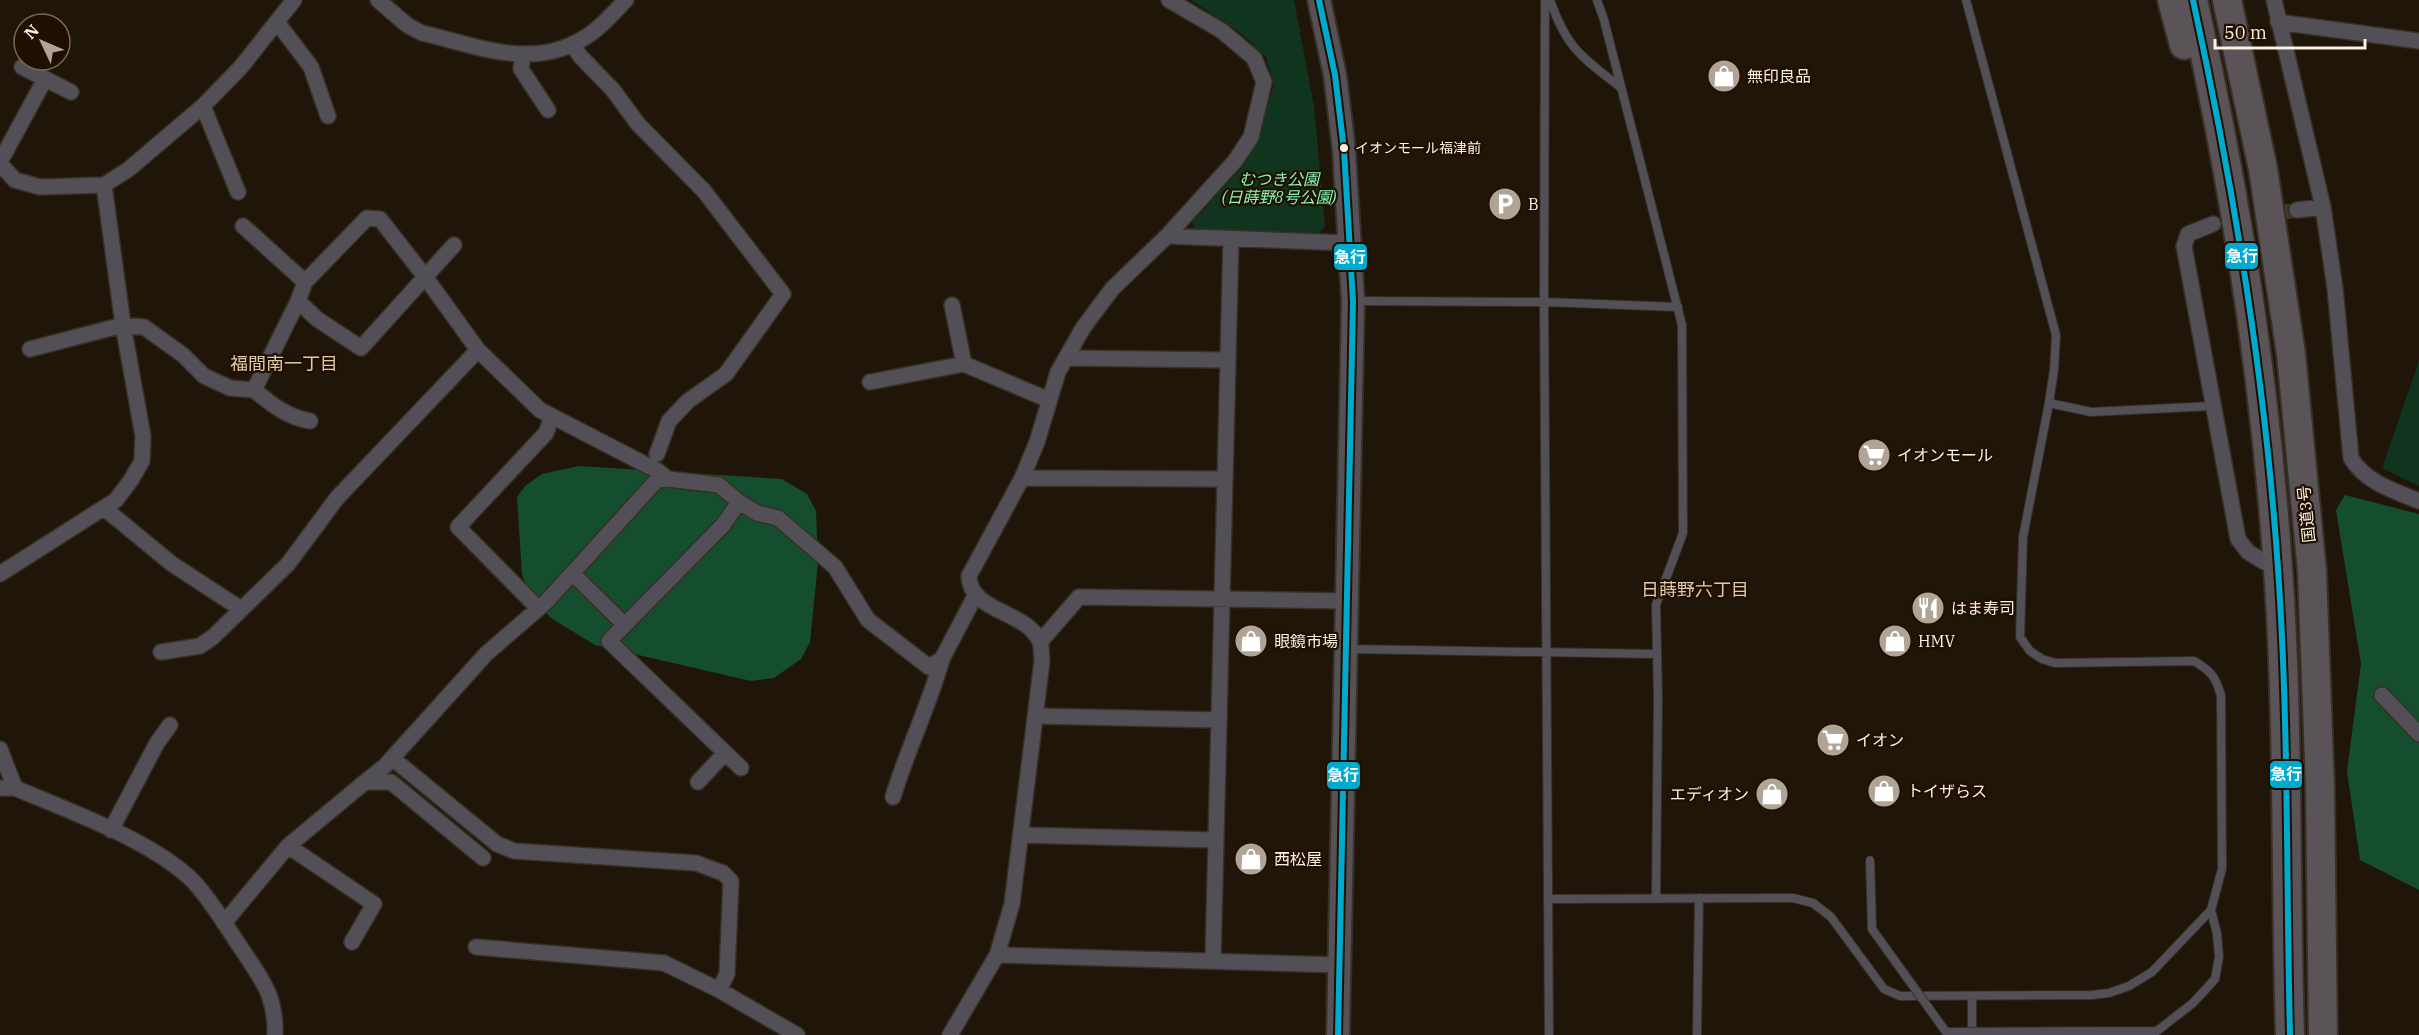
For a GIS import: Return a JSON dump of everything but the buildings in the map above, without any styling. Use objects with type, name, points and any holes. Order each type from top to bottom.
[{"type":"highway","points":[[2172,0],[2186,54],[2217,105]]},
{"type":"highway","name":"国道3号","points":[[2193,0],[2217,105],[2258,356],[2278,570],[2287,778],[2290,1035]]},
{"type":"highway","name":"国道3号","points":[[2228,0],[2263,169],[2291,354],[2311,560],[2320,787],[2323,1035]]},
{"type":"street","points":[[45,79],[0,163],[15,180],[40,187],[104,185],[129,169],[203,106],[241,67],[294,0]]},
{"type":"street","points":[[378,0],[407,25],[422,33],[523,56],[552,53],[573,45],[594,32],[627,0]]},
{"type":"street","points":[[950,1035],[997,955],[1012,904],[1042,661],[1040,642],[1032,632],[1021,622],[975,596],[969,586],[969,576],[1022,478],[1037,442],[1058,372],[1083,328],[1112,289],[1167,236],[1235,161],[1251,137],[1264,82],[1254,57],[1222,31],[1169,0]]},
{"type":"street","points":[[1319,0],[1335,75],[1344,150],[1353,301],[1338,1035]]},
{"type":"street","points":[[2274,0],[2323,207],[2335,288],[2351,458],[2355,465],[2370,478],[2387,488],[2419,501]]},
{"type":"street","points":[[277,22],[311,67],[328,116]]},
{"type":"street","points":[[2278,22],[2419,41]]},
{"type":"street","points":[[573,45],[580,56],[613,90],[638,124],[704,191],[783,294],[726,374],[688,401],[669,422],[657,454]]},
{"type":"street","points":[[523,56],[521,69],[548,110]]},
{"type":"street","points":[[30,72],[71,92]]},
{"type":"street","points":[[203,106],[238,192]]},
{"type":"street","points":[[0,573],[116,500],[132,480],[142,461],[143,436],[123,324],[104,185]]},
{"type":"street","points":[[2297,210],[2323,207]]},
{"type":"street","points":[[254,390],[305,282],[367,218],[380,219],[478,350],[540,410],[658,471],[668,479]]},
{"type":"street","points":[[2213,224],[2188,234],[2184,246],[2213,406],[2238,539],[2248,552],[2278,570]]},
{"type":"street","points":[[243,226],[305,282]]},
{"type":"street","points":[[1167,236],[1350,243]]},
{"type":"street","points":[[1213,959],[1232,240]]},
{"type":"street","points":[[298,301],[317,319],[361,348],[454,245]]},
{"type":"street","points":[[952,305],[964,364]]},
{"type":"street","points":[[30,349],[123,324],[144,327],[183,355],[204,376],[230,388],[254,390],[294,419],[310,422]]},
{"type":"street","points":[[161,652],[200,646],[213,638],[288,564],[337,498],[478,350]]},
{"type":"street","points":[[1067,357],[1228,360]]},
{"type":"street","points":[[870,382],[964,364],[1049,400]]},
{"type":"street","points":[[538,608],[458,527],[546,433],[552,416]]},
{"type":"street","points":[[1022,478],[1225,479]]},
{"type":"street","points":[[224,923],[288,846],[392,758],[486,654],[538,608],[657,480],[668,479],[719,485],[739,502],[757,513],[778,518],[836,567],[868,620],[929,667],[942,659]]},
{"type":"street","points":[[739,502],[723,525],[609,641],[741,768]]},
{"type":"street","points":[[104,508],[172,564],[241,609]]},
{"type":"street","points":[[572,573],[625,625]]},
{"type":"street","points":[[893,797],[901,770],[932,696],[942,659],[975,596]]},
{"type":"street","points":[[1040,642],[1079,597],[1348,601]]},
{"type":"street","points":[[2382,695],[2419,734]]},
{"type":"street","points":[[1035,716],[1219,720]]},
{"type":"street","points":[[111,830],[157,743],[170,725]]},
{"type":"street","points":[[0,749],[8,788],[152,849],[193,881],[269,990],[276,1016],[275,1035]]},
{"type":"street","points":[[699,782],[725,753]]},
{"type":"street","points":[[392,758],[497,844],[514,851],[696,863],[723,873],[731,881],[727,974],[719,990]]},
{"type":"street","points":[[365,782],[391,782],[483,858]]},
{"type":"street","points":[[1021,835],[1216,840]]},
{"type":"street","points":[[288,846],[374,904],[352,942]]},
{"type":"street","points":[[476,947],[664,963],[719,990],[797,1035]]},
{"type":"street","points":[[997,955],[1340,964]]},
{"type":"lane","points":[[1545,0],[1544,302],[1549,1035]]},
{"type":"lane","points":[[1550,0],[1557,21],[1577,52],[1620,87]]},
{"type":"lane","points":[[1597,0],[1682,325],[1683,533],[1656,605],[1658,698],[1656,898]]},
{"type":"lane","points":[[1548,899],[1792,898],[1813,903],[1831,917],[1884,989],[1900,996],[2109,993],[2129,986],[2152,972],[2211,910],[2222,869],[2221,696],[2216,679],[2209,670],[2194,662],[2055,663],[2042,659],[2030,651],[2020,637],[2023,537],[2055,370],[2056,335],[1966,0]]},
{"type":"lane","points":[[1353,301],[1544,302],[1678,307]]},
{"type":"lane","points":[[2049,403],[2091,412],[2213,406]]},
{"type":"lane","points":[[1346,649],[1656,654]]},
{"type":"lane","points":[[1870,860],[1872,930],[1946,1032],[2157,1030],[2193,1003],[2215,979],[2219,957],[2217,934],[2211,910]]},
{"type":"lane","points":[[1697,1035],[1699,898]]},
{"type":"lane","points":[[1972,996],[1972,1035]]},
{"type":"green space","name":"むつき公園 (日蒔野8号公園)","points":[[1191,0],[1294,0],[1314,106],[1325,226],[1319,233],[1195,230],[1192,222],[1243,166],[1253,149],[1274,85],[1266,57],[1241,33]]},
{"type":"green space","points":[[2419,361],[2419,486],[2382,468]]},
{"type":"green space","points":[[579,466],[782,479],[807,494],[816,511],[818,562],[810,642],[801,659],[774,678],[751,681],[595,645],[551,618],[529,594],[522,574],[517,497],[525,486],[542,474]]},
{"type":"green space","points":[[2345,495],[2419,514],[2419,890],[2360,860],[2347,771],[2361,664],[2336,510]]},
{"type":"tunnel","points":[[2232,221],[2297,210]]},
{"type":"transit line","name":"急行","points":[[1319,0],[1335,75],[1344,150],[1353,301],[1338,1035]]},
{"type":"transit line","name":"急行","points":[[2193,0],[2222,141],[2246,283],[2272,497],[2284,685],[2290,1035]]},
{"type":"place","name":"無印良品","points":[[1724,76]]},
{"type":"place","name":"イオンモール福津前","points":[[1344,148]]},
{"type":"place","name":"B","points":[[1505,204]]},
{"type":"place","name":"イオンモール","points":[[1874,455]]},
{"type":"place","name":"はま寿司","points":[[1928,608]]},
{"type":"place","name":"眼鏡市場","points":[[1251,641]]},
{"type":"place","name":"HMV","points":[[1895,641]]},
{"type":"place","name":"イオン","points":[[1833,740]]},
{"type":"place","name":"トイザらス","points":[[1884,791]]},
{"type":"place","name":"エディオン","points":[[1772,794]]},
{"type":"place","name":"西松屋","points":[[1251,859]]},
{"type":"district","name":"福間南一丁目","points":[[284,363]]},
{"type":"district","name":"日蒔野六丁目","points":[[1695,589]]}]
